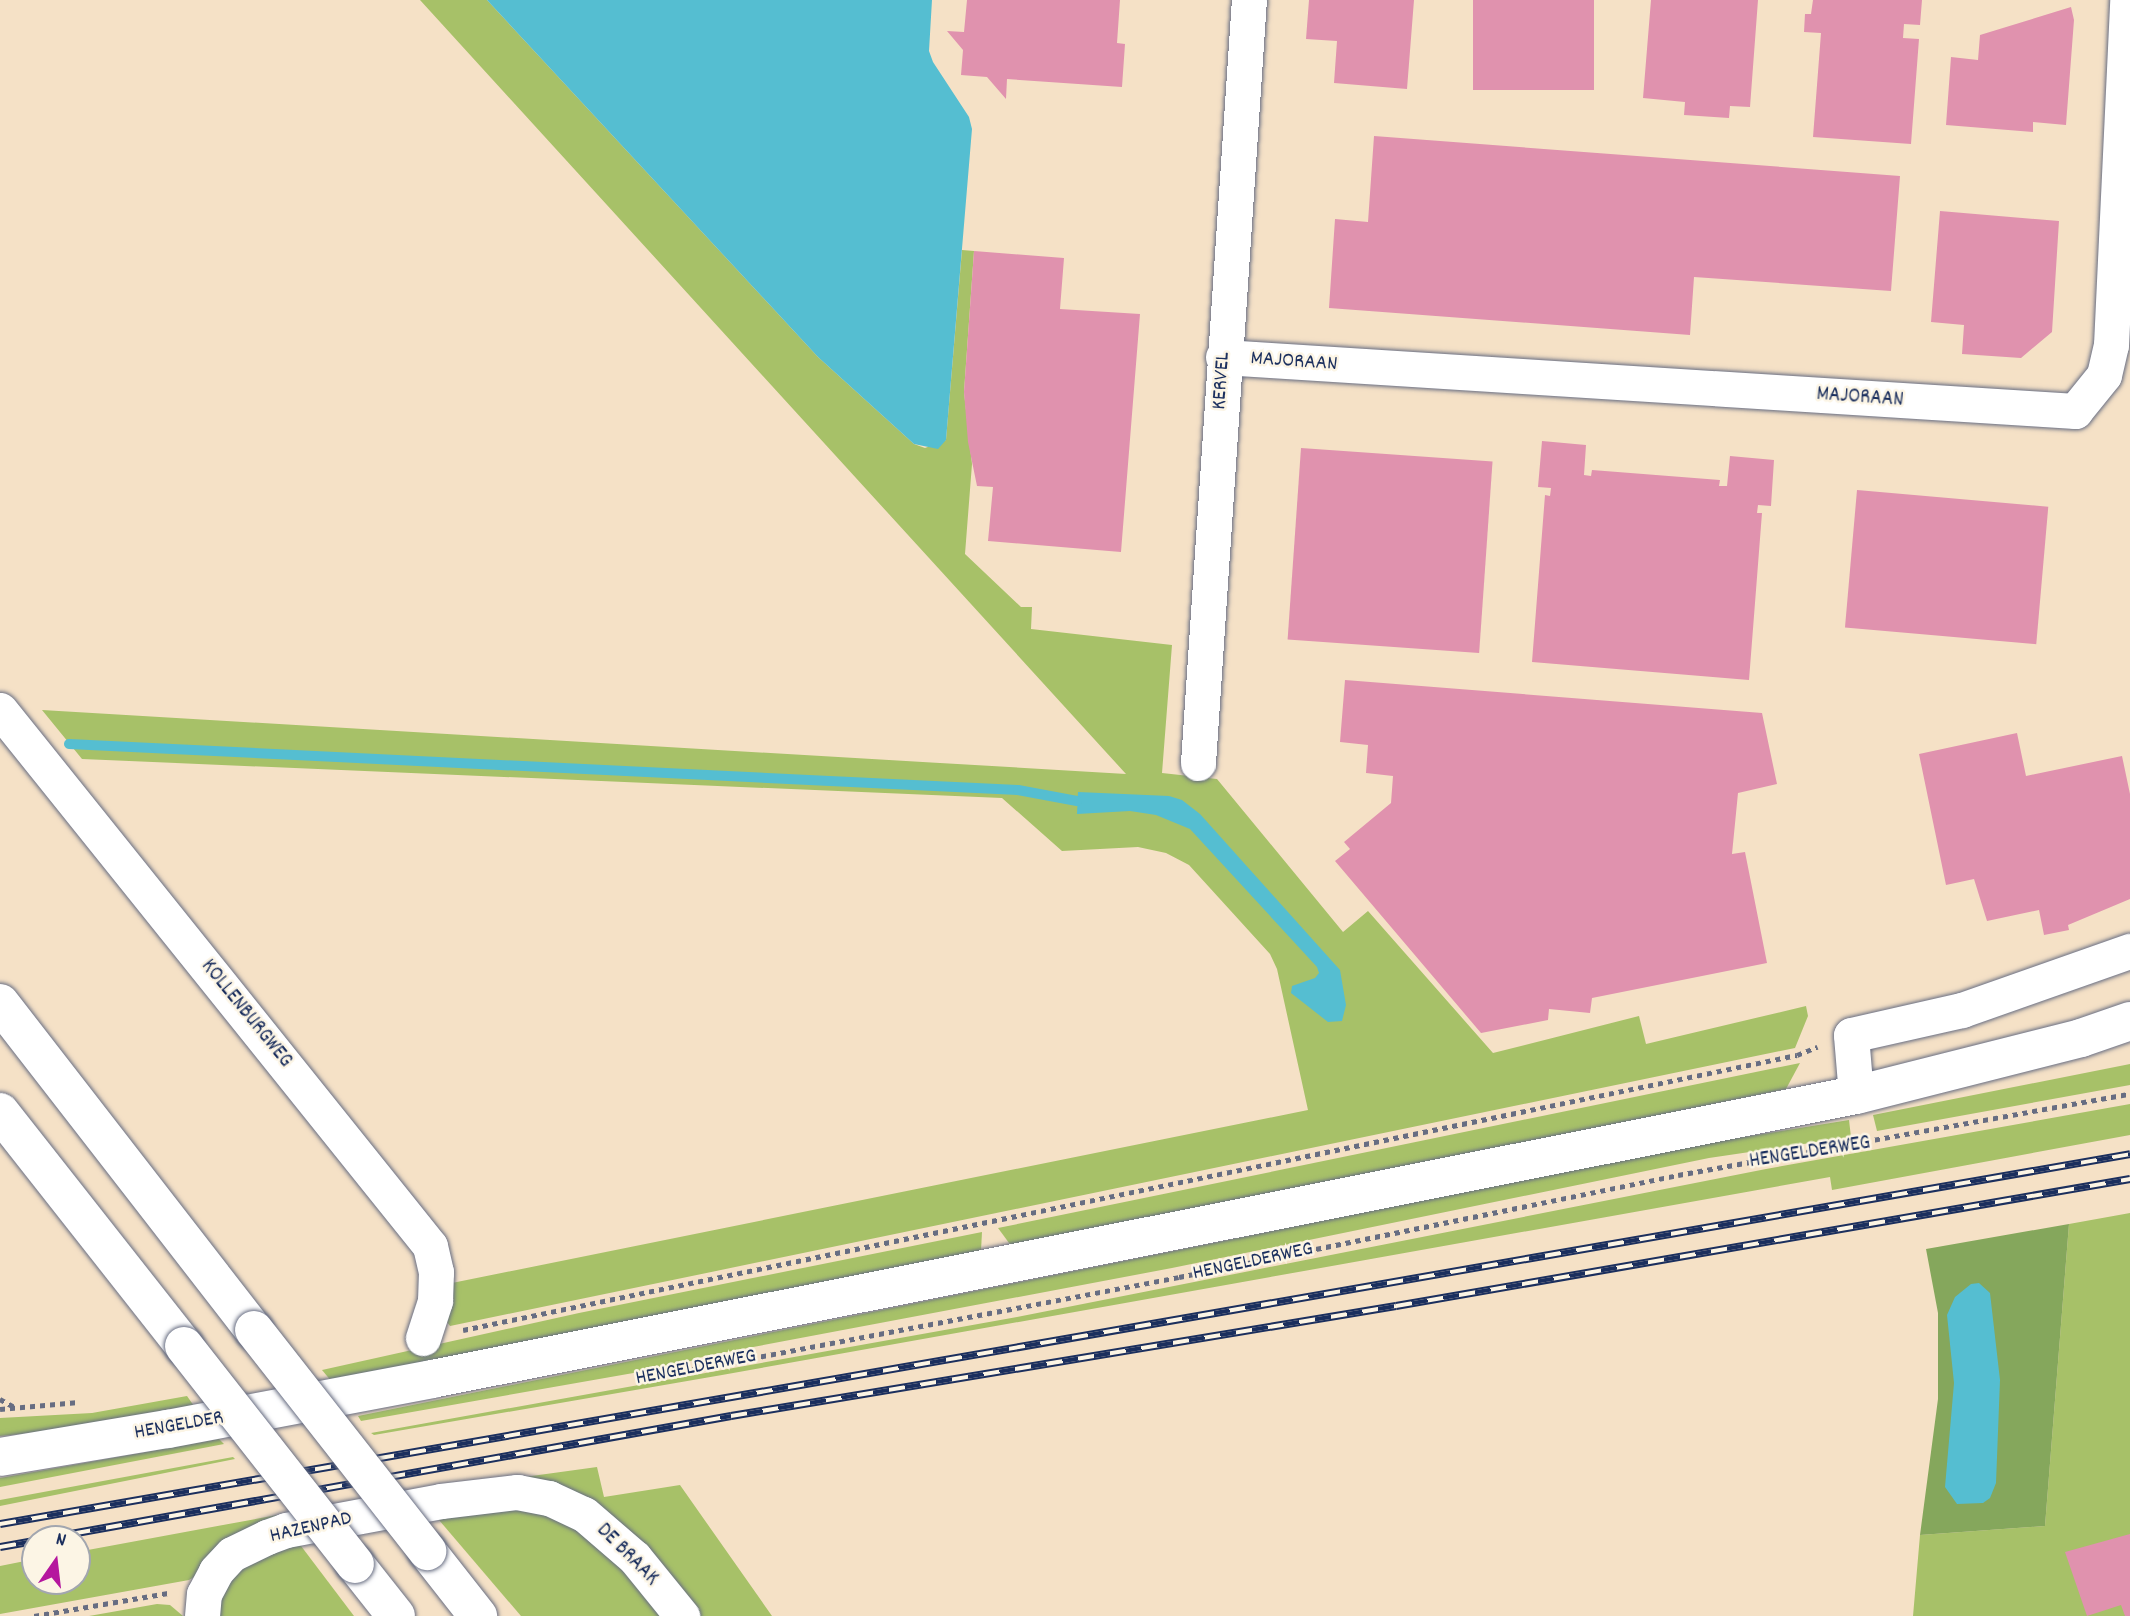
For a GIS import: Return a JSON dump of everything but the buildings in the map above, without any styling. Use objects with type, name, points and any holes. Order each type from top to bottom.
[{"type":"main road","points":[[0,1003],[478,1616]]},
{"type":"main road","name":"HENGELDERWEG","points":[[357,1392],[1001,1267],[1856,1095],[2081,1038],[2130,1021]]},
{"type":"main road","points":[[0,1112],[396,1616]]},
{"type":"main road","name":"HENGELDER","points":[[0,1457],[168,1429],[357,1392]]},
{"type":"street","name":"KERVEL","points":[[1198,763],[1223,357],[1249,0]]},
{"type":"street","name":"MAJORAAN","points":[[1223,357],[2075,411],[2104,374],[2111,345],[2127,0]]},
{"type":"street","name":"KOLLENBURGWEG","points":[[0,710],[430,1245],[436,1272],[435,1301],[423,1338]]},
{"type":"street","points":[[1856,1095],[1851,1035],[1962,1010],[2130,951]]},
{"type":"street","name":"DE BRAAK","points":[[441,1501],[517,1492],[567,1505],[609,1532],[635,1558],[682,1616]]},
{"type":"street","name":"HAZENPAD","points":[[203,1605],[216,1571],[232,1554],[267,1537],[286,1530],[441,1501]]},
{"type":"path","points":[[423,1338],[1797,1055],[1851,1035]]},
{"type":"path","name":"HENGELDERWEG","points":[[643,1378],[1179,1277],[1678,1175],[1985,1123],[2130,1094]]},
{"type":"path","points":[[0,1399],[17,1408]]},
{"type":"path","points":[[34,1616],[161,1593],[203,1605]]},
{"type":"green space","points":[[420,0],[487,0],[818,357],[914,444],[925,448],[946,440],[962,250],[974,251],[964,392],[972,464],[965,554],[1021,607],[1032,607],[1031,629],[1172,645],[1162,773],[1217,779],[1343,932],[1368,911],[1493,1053],[1639,1016],[1646,1044],[1806,1006],[1808,1016],[1795,1048],[450,1326],[441,1314],[447,1284],[1308,1110],[1277,969],[1270,954],[1189,865],[1166,853],[1138,847],[1062,851],[1002,798],[82,759],[42,710],[1126,774]]},
{"type":"green space","points":[[1800,1063],[1786,1089],[1540,1140],[1012,1247],[998,1228]]},
{"type":"green space","points":[[2130,1064],[2130,1085],[1877,1131],[1873,1115]]},
{"type":"green space","points":[[2130,1104],[2130,1135],[1832,1190],[1830,1177],[722,1375],[374,1435],[371,1433],[1017,1317],[1766,1169]]},
{"type":"green space","points":[[1849,1120],[1851,1137],[1709,1158],[1172,1268],[705,1356],[679,1365],[361,1421],[358,1416],[1713,1142]]},
{"type":"green space","points":[[2130,1213],[2130,1616],[1913,1616],[1920,1535],[2045,1526],[2069,1224]]},
{"type":"green space","points":[[2069,1224],[2045,1526],[1920,1535],[1938,1399],[1938,1313],[1926,1249]]},
{"type":"green space","points":[[982,1232],[981,1251],[332,1382],[322,1370],[579,1313]]},
{"type":"green space","points":[[187,1396],[194,1406],[52,1431],[0,1436],[0,1418],[92,1413]]},
{"type":"green space","points":[[219,1439],[224,1444],[0,1487],[0,1478]]},
{"type":"green space","points":[[233,1457],[235,1459],[0,1506],[0,1500]]},
{"type":"green space","points":[[597,1467],[604,1497],[680,1485],[772,1616],[695,1616],[607,1514],[417,1492]]},
{"type":"green space","points":[[494,1504],[569,1519],[672,1616],[521,1616],[433,1513]]},
{"type":"green space","points":[[277,1515],[285,1524],[189,1580],[0,1614],[0,1566],[21,1562],[21,1595],[91,1595],[91,1549]]},
{"type":"green space","points":[[295,1538],[354,1616],[213,1616],[236,1566]]},
{"type":"green space","points":[[157,1604],[170,1605],[183,1616],[89,1616]]},
{"type":"water","points":[[487,0],[932,0],[929,51],[933,62],[969,117],[972,129],[946,440],[938,449],[914,444],[818,357]]},
{"type":"water","points":[[1078,792],[1169,796],[1182,800],[1200,814],[1340,970],[1346,1005],[1342,1021],[1328,1022],[1291,993],[1292,986],[1315,978],[1319,973],[1317,967],[1190,829],[1156,815],[1130,811],[1077,814]]},
{"type":"water","points":[[1979,1283],[1990,1293],[2000,1380],[1996,1483],[1990,1498],[1983,1503],[1957,1504],[1945,1487],[1954,1383],[1947,1315],[1955,1297],[1971,1284]]},
{"type":"waterway","points":[[69,744],[1018,790],[1077,801]]},
{"type":"railway","points":[[0,1524],[2130,1154]]},
{"type":"railway","points":[[91,1530],[731,1416],[1396,1306],[2130,1179]]},
{"type":"railway","points":[[0,1547],[21,1543]]}]
